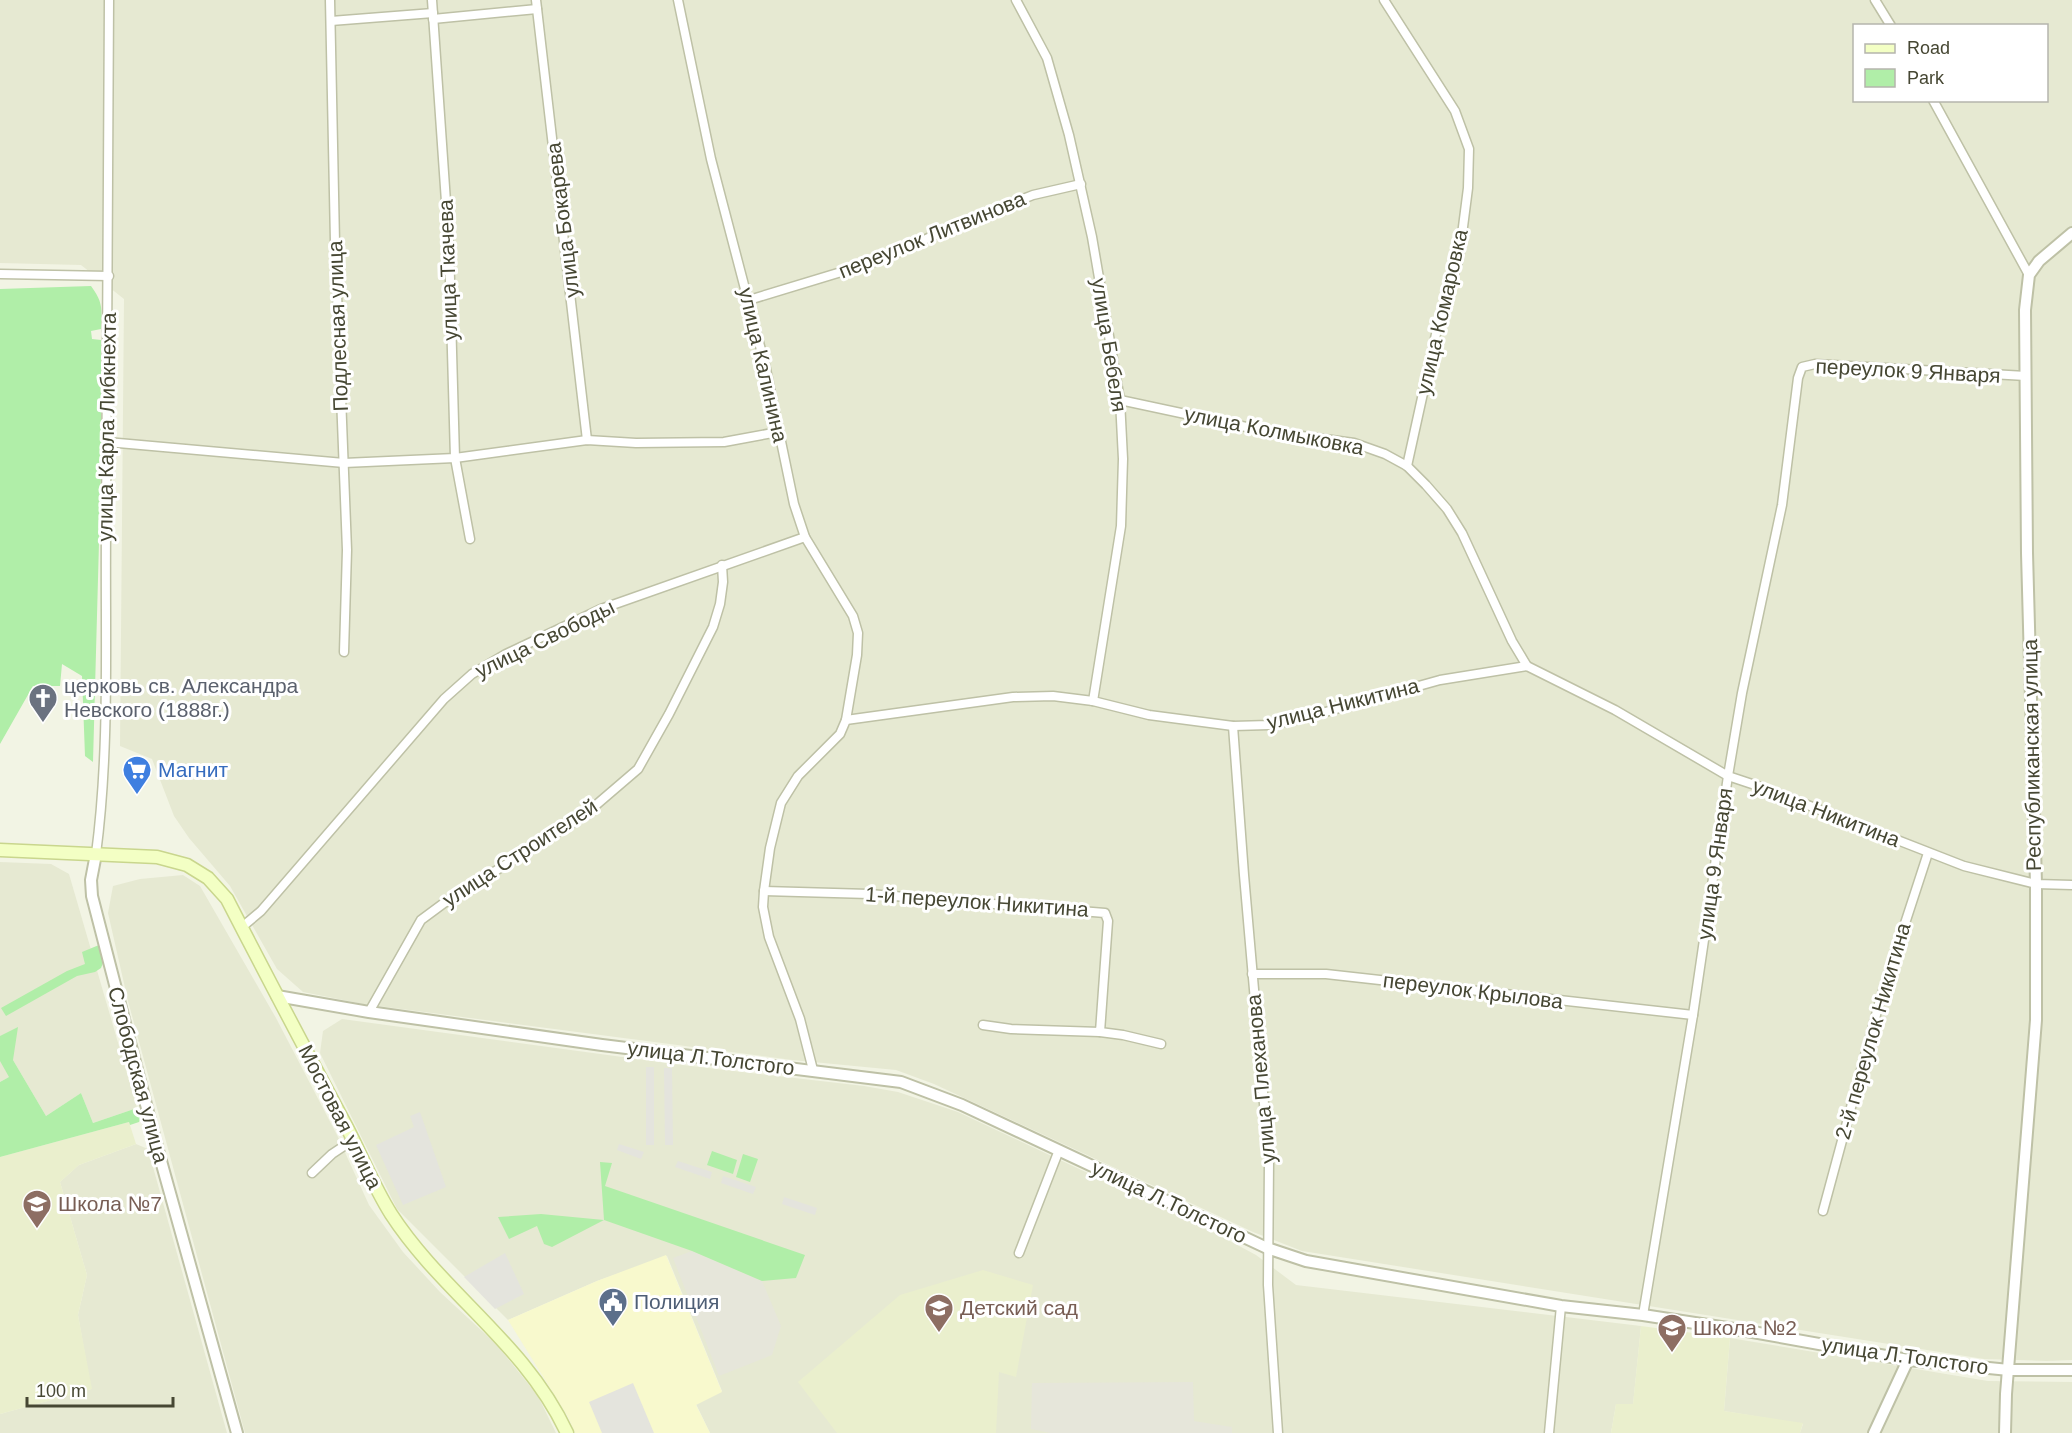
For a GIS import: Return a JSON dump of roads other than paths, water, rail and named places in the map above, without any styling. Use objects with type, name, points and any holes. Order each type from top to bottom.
[{"type":"main road","name":"Мостовая улица","points":[[0,850],[157,857],[187,865],[208,878],[227,898],[371,1179],[397,1222],[414,1246],[448,1284],[514,1352],[543,1390],[567,1433]]},
{"type":"street","name":"улица Карла Либкнехта","points":[[96,854],[100,819],[105,702],[109,0]]},
{"type":"street","name":"Подлесная улица","points":[[330,0],[334,242],[347,550],[344,652]]},
{"type":"street","name":"улица Ткачева","points":[[432,0],[449,245],[455,458],[470,539]]},
{"type":"street","name":"улица Калинина","points":[[678,0],[711,159],[766,369],[794,504],[805,537],[854,616],[858,633],[857,655],[846,720]]},
{"type":"street","name":"улица Бебеля","points":[[1016,0],[1047,58],[1069,135],[1092,237],[1120,400],[1123,459],[1121,526],[1093,701]]},
{"type":"street","name":"улица Комаровка","points":[[1384,0],[1455,111],[1469,149],[1468,188],[1459,258],[1438,325],[1407,466]]},
{"type":"street","points":[[1875,0],[1890,24]]},
{"type":"street","points":[[331,21],[433,16],[537,4]]},
{"type":"street","name":"улица Бокарева","points":[[537,4],[587,440]]},
{"type":"street","points":[[1934,102],[2029,275],[2039,261],[2072,233]]},
{"type":"street","name":"переулок Литвинова","points":[[749,300],[884,259],[947,229],[1033,195],[1081,184]]},
{"type":"street","points":[[0,274],[109,276]]},
{"type":"street","name":"Республиканская улица","points":[[2005,1433],[2036,1020],[2036,884],[2027,553],[2025,310],[2029,275]]},
{"type":"street","name":"переулок 9 Января","points":[[1798,378],[1802,367],[1815,364],[2026,376]]},
{"type":"street","name":"улица 9 Января","points":[[1643,1315],[1693,1015],[1742,693],[1782,505],[1798,378]]},
{"type":"street","name":"улица Колмыковка","points":[[1120,400],[1266,431],[1354,444],[1385,454],[1407,466],[1426,485],[1462,533],[1512,640],[1527,666]]},
{"type":"street","points":[[107,442],[344,463],[455,458],[587,440],[636,443],[724,442],[778,432]]},
{"type":"street","name":"улица Свободы","points":[[242,927],[261,911],[444,699],[472,674],[506,654],[601,609],[805,537]]},
{"type":"street","name":"улица Строителей","points":[[369,1012],[421,920],[444,903],[582,817],[638,769],[713,627],[720,604],[723,582],[722,566]]},
{"type":"street","name":"улица Никитина","points":[[846,720],[1013,697],[1053,696],[1093,701],[1149,715],[1233,726],[1269,725],[1304,718],[1440,680],[1527,666],[1615,710],[1728,776],[1964,866],[2036,884],[2072,885]]},
{"type":"street","points":[[813,1070],[800,1019],[769,937],[763,907],[764,891],[770,848],[782,803],[798,776],[840,734],[846,720]]},
{"type":"street","name":"улица Плеханова","points":[[1233,726],[1269,1161],[1267,1248],[1278,1433]]},
{"type":"street","name":"2-й переулок Никитина","points":[[1823,1211],[1880,1000],[1928,853]]},
{"type":"street","name":"Слободская улица","points":[[96,854],[91,880],[92,897],[156,1143],[237,1433]]},
{"type":"street","name":"1-й переулок Никитина","points":[[764,891],[869,894],[1105,913],[1108,921],[1100,1032]]},
{"type":"street","name":"переулок Крылова","points":[[1252,974],[1326,974],[1693,1015]]},
{"type":"street","name":"улица Л.Толстого","points":[[277,996],[369,1012],[590,1043],[901,1082],[962,1105],[1267,1248],[1306,1261],[1344,1269],[1561,1306],[1643,1315],[1747,1331],[1908,1360],[2009,1370],[2072,1370]]},
{"type":"street","points":[[983,1025],[1011,1029],[1100,1032],[1131,1036],[1161,1044]]},
{"type":"street","points":[[312,1173],[332,1154],[353,1140]]},
{"type":"street","points":[[1019,1253],[1059,1150]]},
{"type":"street","points":[[1549,1433],[1561,1306]]},
{"type":"street","points":[[1874,1433],[1908,1360]]},
{"type":"place","name":"церковь св. Александра Невского (1888г.)","points":[[43,724]]},
{"type":"place","name":"Магнит","points":[[137,796]]},
{"type":"place","name":"Школа №7","points":[[37,1230]]},
{"type":"place","name":"Полиция","points":[[613,1328]]},
{"type":"place","name":"Детский сад","points":[[939,1334]]},
{"type":"place","name":"Школа №2","points":[[1672,1354]]}]
